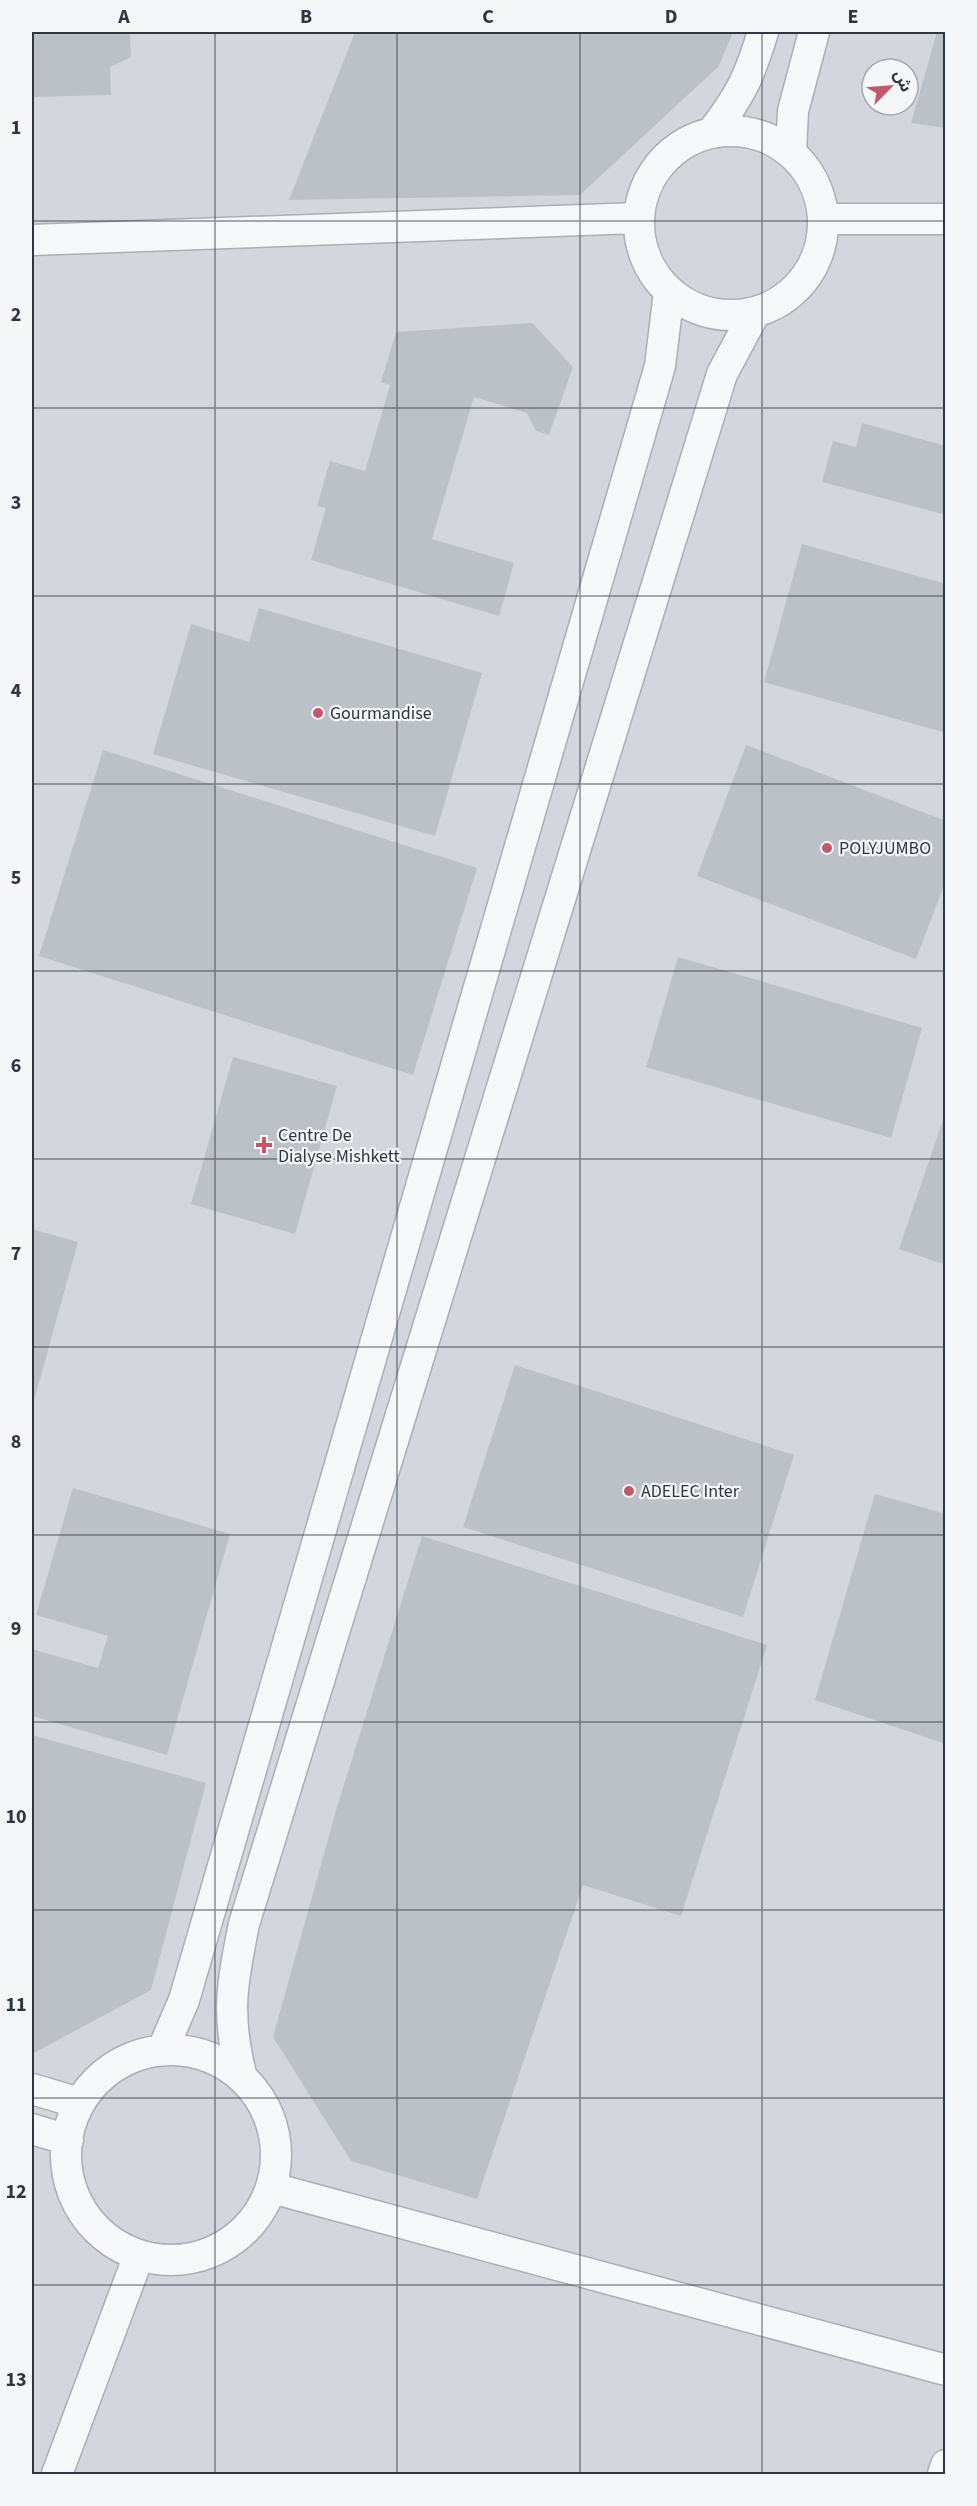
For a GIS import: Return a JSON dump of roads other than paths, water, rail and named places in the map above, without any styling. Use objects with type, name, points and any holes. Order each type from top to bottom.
[{"type":"street","points":[[713,131],[738,99],[750,76],[763,32]]},
{"type":"street","points":[[791,152],[793,111],[814,32]]},
{"type":"street","points":[[741,130],[759,134],[791,152],[815,182],[824,219],[818,257],[799,287],[754,314],[734,316],[699,311],[669,292],[645,258],[638,218],[649,178],[675,147],[713,131],[741,130]]},
{"type":"street","points":[[32,240],[638,218]]},
{"type":"street","points":[[824,219],[945,219]]},
{"type":"street","points":[[163,2049],[184,2000],[660,366],[669,292]]},
{"type":"street","points":[[241,2074],[204,2054],[163,2049],[123,2060],[91,2085],[71,2122],[66,2163],[77,2203],[103,2235],[139,2256],[180,2261],[220,2250],[252,2224],[272,2188],[277,2147],[266,2107],[241,2074],[232,2036],[232,1986],[244,1924],[722,374],[754,314]]},
{"type":"street","points":[[420,1187],[469,1198]]},
{"type":"street","points":[[32,2089],[80,2103]]},
{"type":"street","points":[[32,2129],[68,2140]]},
{"type":"street","points":[[272,2188],[945,2370]]},
{"type":"street","points":[[57,2475],[139,2256]]},
{"type":"street","points":[[943,2475],[945,2464]]},
{"type":"place","name":"Gourmandise","points":[[318,713]]},
{"type":"place","name":"POLYJUMBO","points":[[827,848]]},
{"type":"place","name":"Centre De Dialyse Mishkett","points":[[264,1145]]},
{"type":"place","name":"ADELEC Inter","points":[[629,1491]]}]
